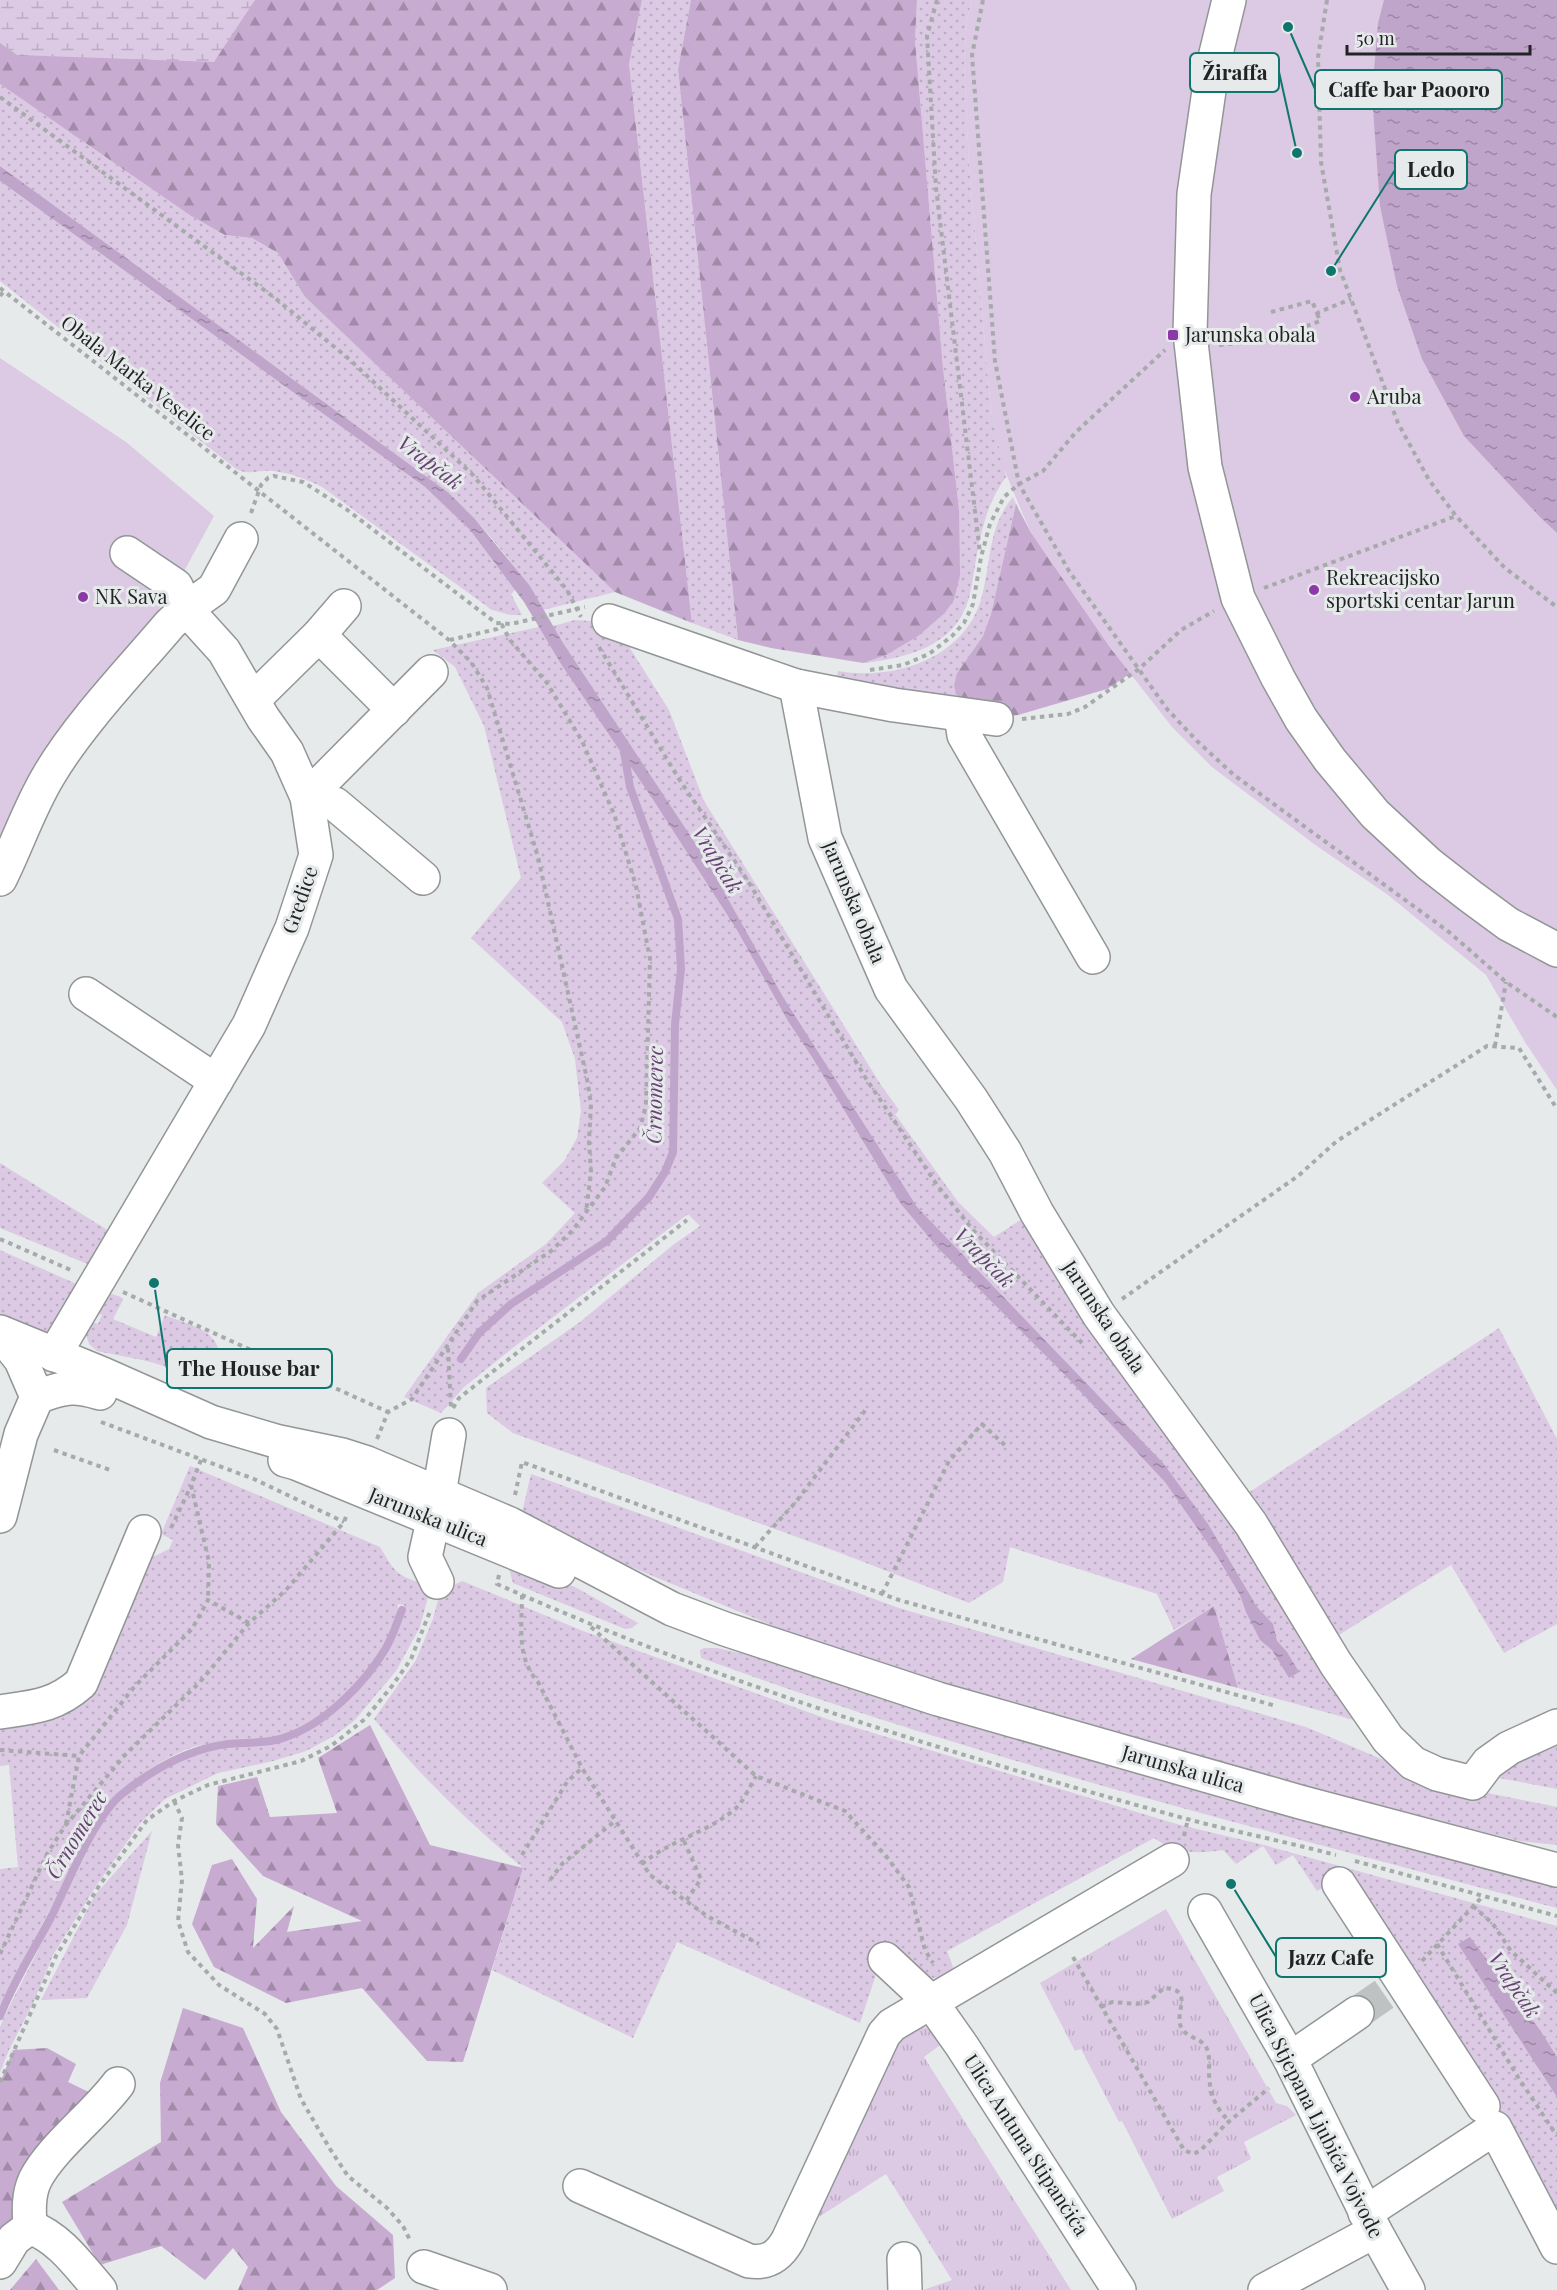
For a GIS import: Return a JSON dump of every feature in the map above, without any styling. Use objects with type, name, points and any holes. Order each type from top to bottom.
[{"type":"street","points":[[1228,0],[1212,70],[1194,194],[1190,333],[1205,467],[1238,598],[1301,719],[1330,760],[1375,814],[1429,864],[1508,924],[1557,950]]},
{"type":"street","points":[[0,879],[49,774],[82,728],[170,624],[214,589],[241,539]]},
{"type":"street","name":"Gredice","points":[[54,1355],[249,1025],[292,928],[316,855],[307,797],[287,752],[224,651],[186,609],[176,586],[127,553]]},
{"type":"street","points":[[253,699],[344,606]]},
{"type":"street","points":[[595,627],[796,686],[894,705],[996,719]]},
{"type":"street","points":[[319,634],[394,710]]},
{"type":"street","points":[[307,797],[431,672]]},
{"type":"street","name":"Jarunska obala","points":[[796,686],[825,838],[891,989],[971,1099],[1005,1152],[1037,1214],[1099,1315],[1251,1524],[1336,1664],[1388,1739],[1413,1762],[1437,1774],[1473,1783],[1488,1763],[1509,1749],[1557,1726]]},
{"type":"street","points":[[961,715],[964,735],[1094,957]]},
{"type":"street","points":[[307,797],[335,804],[423,878]]},
{"type":"street","points":[[86,994],[216,1081]]},
{"type":"street","points":[[0,1333],[21,1359],[36,1397],[21,1434],[0,1516]]},
{"type":"street","name":"Jarunska ulica","points":[[0,1333],[105,1375],[211,1422],[279,1442],[359,1460],[436,1506],[583,1580],[632,1609],[702,1637],[768,1653],[811,1658],[938,1699],[1300,1802],[1557,1870]]},
{"type":"street","name":"Jarunska ulica","points":[[54,1355],[95,1405],[436,1506]]},
{"type":"street","points":[[36,1397],[61,1388],[79,1387],[95,1405]]},
{"type":"street","points":[[436,1582],[425,1557],[450,1422]]},
{"type":"street","points":[[0,1712],[46,1706],[67,1696],[81,1683],[144,1532]]},
{"type":"street","points":[[580,2186],[749,2261],[759,2263],[767,2261],[782,2251],[788,2240],[884,2034],[892,2025],[1172,1860]]},
{"type":"street","points":[[1342,1866],[1402,1982],[1483,2106]]},
{"type":"street","name":"Ulica Stjepana Ljubića Vojvode","points":[[1205,1911],[1290,2059],[1370,2222],[1408,2290]]},
{"type":"street","name":"Ulica Antuna Stipančića","points":[[885,1959],[940,1997],[962,2046],[1119,2290]]},
{"type":"street","points":[[1290,2059],[1357,2013]]},
{"type":"street","points":[[30,2227],[29,2200],[34,2182],[45,2164],[118,2084]]},
{"type":"street","points":[[1265,2290],[1370,2222],[1494,2128],[1557,2247]]},
{"type":"street","points":[[0,2262],[14,2239],[30,2227]]},
{"type":"street","points":[[30,2227],[42,2231],[60,2244],[100,2290]]},
{"type":"street","points":[[424,2267],[490,2290]]},
{"type":"path","points":[[937,0],[927,36],[936,189],[981,557]]},
{"type":"path","points":[[983,0],[972,55],[995,361],[1019,484],[1070,571],[1167,709],[1234,775],[1449,932],[1506,982],[1557,1017]]},
{"type":"path","points":[[1327,0],[1317,57],[1321,162],[1340,270],[1398,423],[1429,480],[1456,516],[1505,568],[1557,607]]},
{"type":"path","points":[[0,98],[275,298],[349,359],[472,475],[595,627],[679,779],[748,881],[865,1077],[937,1185],[973,1230],[1088,1350]]},
{"type":"path","points":[[0,296],[2,289]]},
{"type":"path","name":"Obala Marka Veselice","points":[[2,289],[449,640],[471,662],[487,688],[538,857],[573,1012],[591,1104],[589,1142],[591,1172],[586,1212]]},
{"type":"path","points":[[1317,313],[1352,299]]},
{"type":"path","points":[[1218,345],[1270,340],[1320,321],[1312,301],[1271,312]]},
{"type":"path","points":[[859,668],[871,670],[903,665],[929,654],[952,636],[964,623],[973,604],[981,557],[990,524],[1004,497],[1019,484],[1043,471],[1076,432],[1164,350]]},
{"type":"path","points":[[241,539],[258,492],[267,477],[274,476],[303,482],[346,509],[391,542],[491,621],[502,625],[511,624],[572,611]]},
{"type":"path","points":[[1260,590],[1456,516]]},
{"type":"path","points":[[996,719],[1024,719],[1068,714],[1085,707],[1139,669],[1181,630],[1222,606]]},
{"type":"path","points":[[449,640],[497,629],[502,625]]},
{"type":"path","points":[[376,1441],[388,1412],[412,1399],[477,1301],[551,1251],[572,1231],[604,1187],[616,1158],[639,1128],[646,1105],[650,959],[636,886],[614,814],[582,741],[547,683],[510,640],[502,625]]},
{"type":"path","points":[[1495,1046],[1506,982]]},
{"type":"path","points":[[1099,1315],[1298,1176],[1337,1141],[1487,1046],[1518,1048],[1557,1108]]},
{"type":"path","points":[[450,1422],[459,1398],[687,1220]]},
{"type":"path","points":[[0,1239],[82,1275]]},
{"type":"path","points":[[121,1291],[388,1412]]},
{"type":"path","points":[[448,1347],[450,1422]]},
{"type":"path","points":[[0,1954],[47,1854],[65,1826],[125,1755],[200,1682],[249,1623],[286,1590],[345,1522],[254,1479],[201,1460],[95,1405]]},
{"type":"path","points":[[755,1547],[795,1503],[867,1408]]},
{"type":"path","points":[[882,1594],[949,1461],[982,1424],[1008,1448]]},
{"type":"path","points":[[54,1450],[110,1470]]},
{"type":"path","points":[[144,1532],[165,1540],[201,1460]]},
{"type":"path","points":[[514,1504],[522,1462],[882,1594],[1276,1706]]},
{"type":"path","points":[[65,1826],[79,1756],[135,1686],[192,1629],[208,1600],[209,1562],[191,1485]]},
{"type":"path","points":[[0,2082],[56,1956],[93,1896],[147,1820],[174,1801],[208,1785],[301,1761],[331,1746],[365,1719],[411,1659],[430,1614],[436,1582]]},
{"type":"path","points":[[497,1584],[588,1624],[731,1679],[936,1746],[1342,1866],[1483,1896],[1557,1916]]},
{"type":"path","points":[[522,1595],[522,1655],[528,1671],[538,1682],[582,1768],[642,1864],[650,1875],[707,1916],[759,1944]]},
{"type":"path","points":[[208,1600],[249,1623]]},
{"type":"path","points":[[588,1624],[756,1776],[845,1812],[886,1856],[909,1887],[925,1950],[945,1982],[940,1997]]},
{"type":"path","points":[[0,1750],[79,1756]]},
{"type":"path","points":[[522,1855],[567,1782],[582,1768]]},
{"type":"path","points":[[642,1864],[668,1845],[684,1840],[735,1810],[756,1776]]},
{"type":"path","points":[[174,1801],[182,1818],[178,1845],[182,1880],[178,1921],[188,1952],[219,1985],[265,2014],[277,2029],[301,2099],[330,2149],[348,2176],[387,2208],[403,2226],[424,2267]]},
{"type":"path","points":[[550,1880],[562,1864],[615,1821]]},
{"type":"path","points":[[684,1840],[701,1879],[686,1901]]},
{"type":"path","points":[[1402,1982],[1483,1896]]},
{"type":"path","points":[[1473,1906],[1493,1924],[1511,1951],[1557,1993]]},
{"type":"path","points":[[1437,1944],[1518,2077],[1557,2136]]},
{"type":"path","points":[[1073,1957],[1184,2150],[1193,2154],[1200,2151],[1228,2121],[1269,2088]]},
{"type":"path","points":[[1101,2007],[1112,2002],[1137,2004],[1148,2002],[1164,1988],[1171,1988],[1178,1992],[1183,2000],[1181,2028],[1199,2039],[1206,2047],[1209,2055],[1209,2080],[1214,2102],[1218,2111],[1228,2121]]},
{"type":"green space","points":[[0,0],[642,0],[629,64],[692,623],[615,592],[305,297],[278,253],[252,238],[225,235],[191,216],[0,84]]},
{"type":"green space","points":[[0,0],[255,0],[214,62],[17,55],[0,43]]},
{"type":"green space","points":[[642,0],[691,0],[678,69],[738,640],[692,623],[629,64]]},
{"type":"green space","points":[[691,0],[917,0],[915,41],[943,368],[959,510],[960,575],[954,600],[944,614],[918,636],[886,655],[863,663],[771,648],[738,640],[678,69]]},
{"type":"green space","points":[[917,0],[972,0],[967,20],[964,62],[969,166],[991,411],[1006,477],[985,519],[968,600],[956,624],[946,635],[921,650],[892,659],[863,663],[906,643],[944,614],[959,510],[943,368],[915,41]]},
{"type":"green space","name":"Rekreacijsko sportski centar Jarun","points":[[972,0],[1557,0],[1557,1090],[1525,1042],[1486,975],[1388,895],[1314,844],[1212,767],[1172,727],[1112,650],[1030,531],[1003,467],[991,411],[969,166],[964,62],[967,20]]},
{"type":"green space","points":[[0,84],[191,216],[225,235],[252,238],[278,253],[305,297],[615,592],[543,610],[523,578],[500,548],[449,493],[0,166]]},
{"type":"green space","points":[[0,181],[425,487],[470,530],[515,590],[511,594],[522,615],[511,615],[492,610],[322,487],[286,473],[245,472],[236,469],[0,281]]},
{"type":"green space","name":"NK Sava","points":[[0,358],[126,442],[214,516],[176,586],[150,621],[156,626],[0,848]]},
{"type":"green space","points":[[1013,497],[1016,504],[991,614],[983,636],[957,673],[965,703],[835,688],[838,671],[882,672],[904,668],[944,650],[961,635],[974,617],[982,596],[995,532],[1005,508]]},
{"type":"green space","points":[[1016,504],[1030,531],[1112,650],[1131,673],[1107,689],[1018,715],[1002,717],[965,703],[956,694],[954,685],[957,673],[983,636],[991,614]]},
{"type":"green space","points":[[575,620],[591,621],[621,634],[669,710],[704,801],[881,1085],[899,1110],[895,1114],[958,1202],[994,1237],[1030,1214],[1167,1415],[1361,1722],[1238,1688],[1214,1606],[1174,1630],[1157,1594],[1010,1547],[1003,1582],[969,1603],[838,1552],[513,1433],[487,1413],[486,1388],[580,1322],[673,1245],[700,1226],[688,1214],[464,1387],[441,1413],[404,1397],[478,1293],[546,1244],[575,1213],[542,1183],[564,1161],[577,1138],[581,1111],[575,1059],[562,1022],[471,938],[521,878],[484,726],[455,667],[433,650]]},
{"type":"green space","points":[[0,1163],[109,1231],[90,1265],[0,1228]]},
{"type":"green space","points":[[0,1250],[81,1286],[56,1331],[43,1335],[0,1316]]},
{"type":"green space","points":[[106,1292],[121,1297],[123,1300],[113,1319],[156,1337],[165,1315],[203,1331],[215,1341],[218,1348],[214,1354],[206,1358],[192,1353],[184,1372],[147,1361],[97,1351],[89,1344],[85,1331],[90,1321],[98,1324],[102,1315],[94,1312]]},
{"type":"green space","points":[[1499,1328],[1557,1439],[1557,1624],[1504,1653],[1451,1565],[1334,1638],[1245,1495]]},
{"type":"green space","points":[[190,1466],[380,1547],[390,1564],[400,1574],[431,1586],[420,1627],[396,1671],[354,1721],[334,1736],[306,1751],[218,1773],[165,1799],[141,1822],[96,1886],[53,1955],[0,2072],[0,2027],[6,2013],[94,1838],[114,1807],[146,1780],[185,1759],[228,1748],[286,1741],[301,1735],[331,1716],[345,1704],[381,1663],[397,1635],[405,1611],[404,1605],[398,1604],[385,1643],[367,1670],[342,1697],[313,1720],[277,1736],[193,1747],[153,1767],[118,1795],[98,1817],[0,2005],[0,1869],[18,1867],[9,1765],[0,1766],[0,1728],[20,1727],[57,1718],[81,1701],[145,1561],[169,1549],[173,1540],[161,1534]]},
{"type":"green space","points":[[531,1474],[899,1608],[1306,1727],[1419,1775],[1468,1789],[1557,1807],[1557,1845],[1520,1841],[1243,1772],[841,1654],[520,1521]]},
{"type":"green space","points":[[508,1565],[541,1572],[577,1588],[638,1623],[632,1628],[625,1629],[513,1583]]},
{"type":"green space","points":[[462,1581],[583,1631],[830,1720],[1180,1825],[1264,1845],[1557,1926],[1557,2228],[1343,1876],[1317,1891],[1293,1855],[1276,1865],[1263,1846],[1236,1864],[1223,1850],[1187,1852],[1154,1838],[947,1951],[955,1972],[945,1979],[924,1977],[882,1956],[860,2023],[677,1942],[633,2038],[492,1970],[523,1868],[445,1797],[374,1719],[416,1660],[433,1619],[440,1592]]},
{"type":"green space","points":[[1214,1606],[1238,1688],[1131,1659]]},
{"type":"green space","points":[[717,1648],[761,1658],[1055,1749],[1557,1887],[1557,1908],[1019,1762],[806,1695],[701,1658],[700,1650]]},
{"type":"green space","points":[[370,1725],[430,1845],[523,1868],[463,2062],[427,2061],[362,1988],[286,2003],[214,1967],[192,1924],[212,1865],[232,1859],[257,1899],[253,1948],[294,1906],[287,1932],[362,1921],[263,1876],[216,1824],[218,1786],[257,1777],[270,1817],[337,1813],[318,1758]]},
{"type":"green space","points":[[1557,1734],[1557,1789],[1499,1778],[1498,1775]]},
{"type":"green space","points":[[152,1831],[127,1925],[87,1998],[41,2000],[95,1895]]},
{"type":"green space","points":[[1166,1909],[1276,2103],[1287,2106],[1296,2115],[1244,2142],[1251,2159],[1217,2177],[1224,2191],[1172,2219],[1122,2121],[1119,2122],[1081,2049],[1075,2051],[1040,1983]]},
{"type":"green space","points":[[183,2008],[243,2028],[281,2112],[336,2186],[393,2235],[395,2278],[377,2290],[238,2290],[248,2267],[233,2248],[205,2280],[161,2246],[100,2265],[62,2202],[161,2142],[160,2083]]},
{"type":"green space","points":[[916,2027],[933,2029],[947,2040],[924,2057],[1071,2290],[923,2290],[952,2280],[886,2174],[814,2220],[904,2030]]},
{"type":"green space","points":[[47,2048],[76,2064],[68,2082],[99,2097],[0,2246],[0,2083],[13,2050]]},
{"type":"green space","points":[[36,2259],[59,2290],[10,2290]]},
{"type":"water","points":[[1384,0],[1557,0],[1557,533],[1464,436],[1422,359],[1397,286],[1380,206],[1372,94],[1378,23]]},
{"type":"water","points":[[0,166],[449,493],[474,518],[530,586],[563,643],[705,858],[783,997],[917,1207],[1163,1463],[1208,1524],[1257,1607],[1273,1624],[1277,1641],[1299,1672],[1289,1678],[1272,1650],[1260,1640],[1240,1595],[1218,1558],[1165,1482],[1062,1372],[938,1248],[901,1204],[788,1021],[737,930],[652,798],[561,664],[524,602],[470,530],[425,487],[0,181]]},
{"type":"water","points":[[1470,1937],[1540,2030],[1557,2057],[1557,2097],[1458,1944]]},
{"type":"waterway","name":"Črnomerec","points":[[461,1359],[479,1333],[511,1304],[607,1241],[649,1197],[665,1172],[673,1152],[675,1024],[681,969],[678,919],[630,787],[624,751]]},
{"type":"waterway","name":"Črnomerec","points":[[0,2016],[91,1835],[111,1805],[146,1776],[185,1755],[228,1744],[279,1739],[301,1731],[330,1712],[356,1688],[378,1661],[402,1610]]},
{"type":"tunnel","points":[[1357,2013],[1402,1982]]},
{"type":"place","name":"Caffe bar Paooro","points":[[1288,27]]},
{"type":"place","name":"Žiraffa","points":[[1297,153]]},
{"type":"place","name":"Ledo","points":[[1331,271]]},
{"type":"place","name":"Jarunska obala","points":[[1173,335]]},
{"type":"place","name":"Aruba","points":[[1355,397]]},
{"type":"place","name":"Rekreacijsko sportski centar Jarun","points":[[1314,590]]},
{"type":"place","name":"NK Sava","points":[[83,597]]},
{"type":"place","name":"The House bar","points":[[154,1283]]},
{"type":"place","name":"Jazz Cafe","points":[[1231,1884]]},
{"type":"water label","name":"Vrapčak","points":[[430,463]]},
{"type":"water label","name":"Vrapčak","points":[[717,860]]},
{"type":"water label","name":"Vrapčak","points":[[984,1258]]},
{"type":"water label","name":"Vrapčak","points":[[1514,1985]]}]
